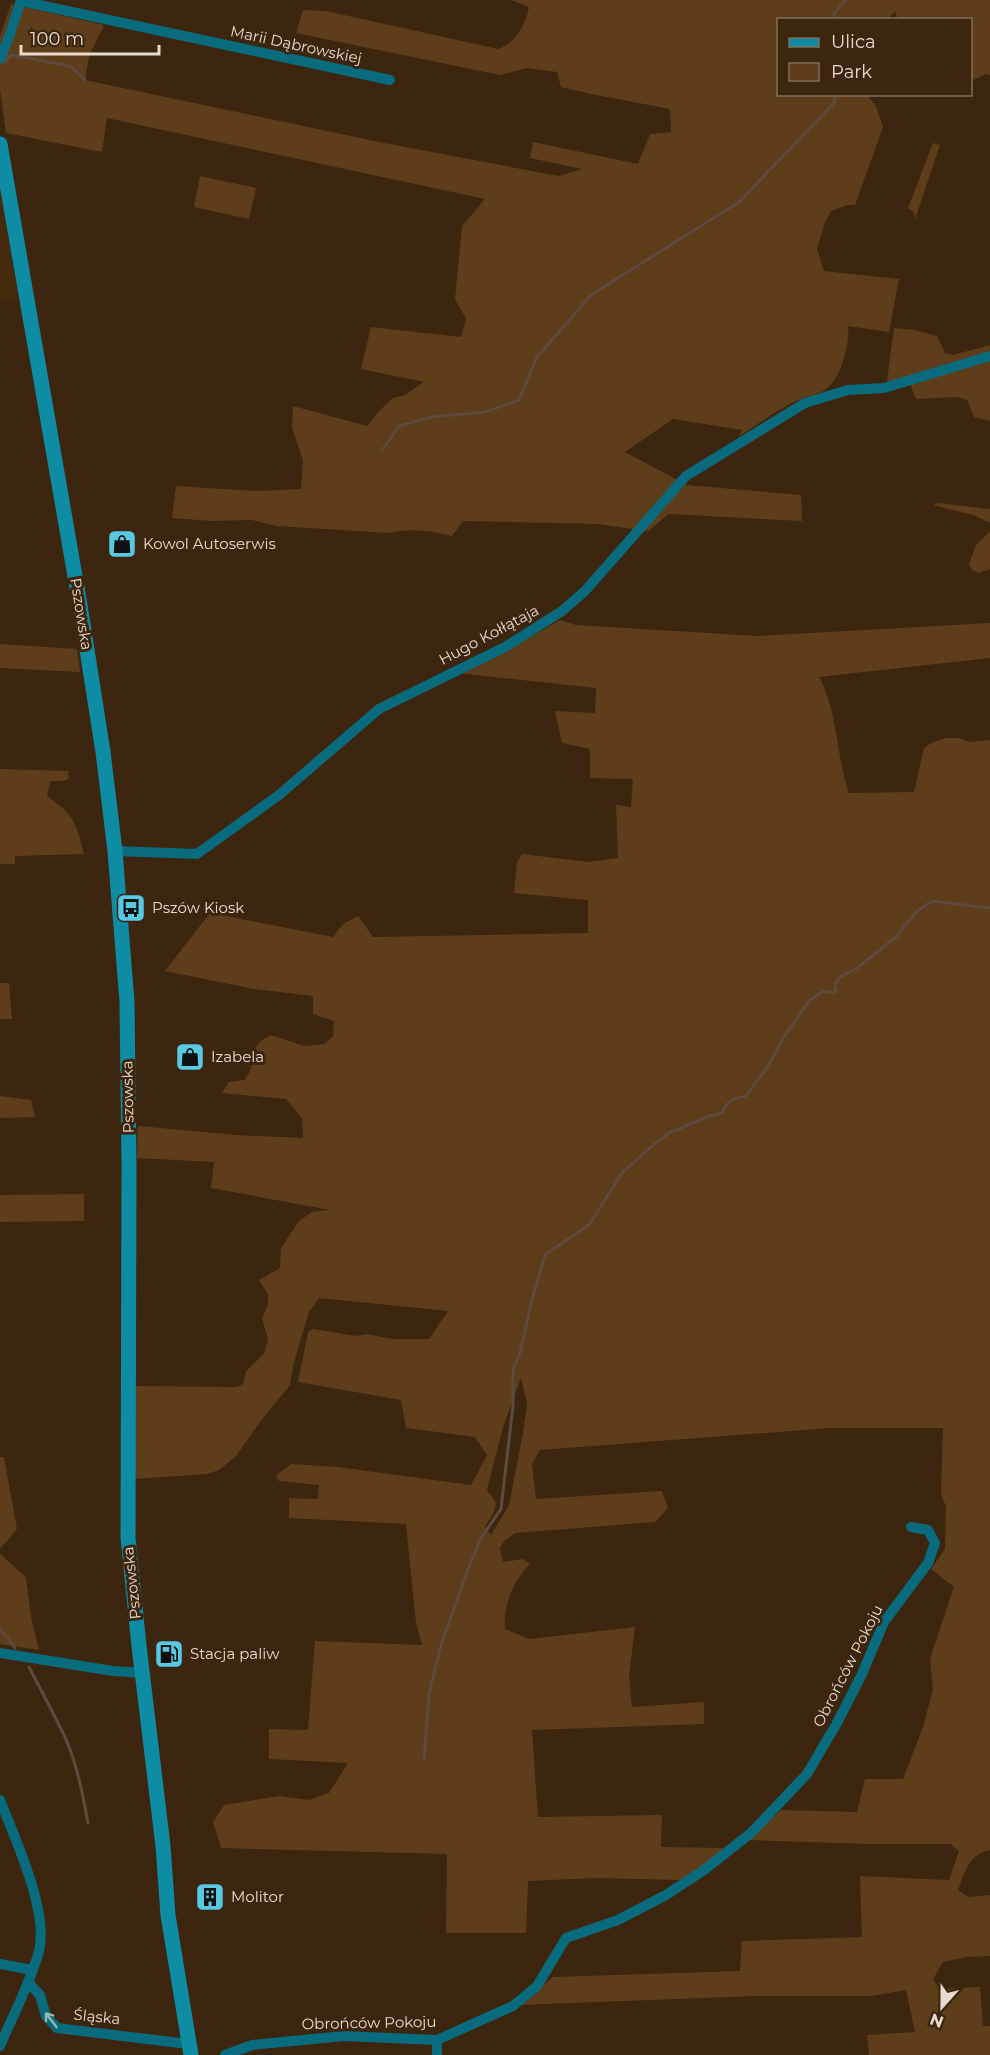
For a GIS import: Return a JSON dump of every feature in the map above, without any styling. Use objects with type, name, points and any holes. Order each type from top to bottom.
[{"type":"main road","name":"Pszowska","points":[[0,144],[80,605],[103,752],[115,851],[127,1010],[128,1538],[163,1846],[168,1915],[190,2050]]},
{"type":"street","name":"Marii Dąbrowskiej","points":[[0,59],[21,1],[390,80]]},
{"type":"street","name":"Hugo Kołłątaja","points":[[115,851],[197,854],[279,795],[379,709],[505,647],[562,611],[585,591],[686,476],[805,403],[848,390],[884,388],[990,356]]},
{"type":"street","name":"Obrońców Pokoju","points":[[225,2055],[252,2045],[344,2036],[437,2040],[513,2006],[537,1986],[566,1938],[618,1920],[704,1870],[751,1833],[807,1774],[837,1724],[884,1622],[928,1563],[935,1543],[928,1530],[911,1527]]},
{"type":"street","points":[[0,1653],[113,1671],[143,1673]]},
{"type":"street","points":[[0,1800],[17,1841],[40,1915],[39,1949],[28,1982],[0,2046]]},
{"type":"street","points":[[0,1964],[32,1970]]},
{"type":"street","name":"Śląska","points":[[28,1982],[40,1995],[46,2016],[57,2028],[190,2050]]},
{"type":"street","points":[[437,2040],[437,2055]]},
{"type":"shaded area","points":[[0,185],[19,302],[0,301]]},
{"type":"green space","points":[[511,0],[990,0],[990,75],[985,74],[972,80],[972,18],[898,18],[895,11],[889,18],[777,18],[777,96],[868,96],[876,106],[883,127],[855,205],[831,211],[825,222],[817,249],[824,271],[899,279],[889,332],[848,326],[848,342],[843,361],[831,385],[822,392],[783,408],[738,437],[742,430],[673,419],[625,452],[687,485],[801,495],[802,521],[669,514],[648,531],[597,524],[463,521],[452,536],[420,530],[389,533],[277,526],[252,520],[212,521],[172,518],[176,486],[255,491],[301,489],[303,460],[292,428],[293,406],[367,426],[393,398],[405,395],[424,382],[361,369],[371,327],[461,337],[466,319],[455,299],[462,226],[485,199],[107,118],[102,152],[6,133],[0,90],[0,36],[11,4],[104,25],[89,56],[85,80],[384,143],[559,176],[582,169],[530,158],[533,142],[638,164],[650,134],[671,132],[670,109],[561,87],[557,72],[527,68],[500,75],[296,33],[303,10],[326,11],[498,49],[515,38],[523,26],[529,7]]},
{"type":"green space","points":[[933,143],[940,145],[915,219],[914,212],[908,208]]},
{"type":"green space","points":[[200,176],[256,188],[249,219],[194,207]]},
{"type":"green space","points":[[894,328],[915,330],[937,336],[945,353],[953,355],[990,345],[990,353],[893,382],[887,381]]},
{"type":"green space","points":[[990,361],[990,421],[974,417],[967,400],[957,397],[916,399],[909,382]]},
{"type":"green space","points":[[938,503],[990,509],[990,523],[973,515],[933,505]]},
{"type":"green space","points":[[990,531],[990,569],[979,573],[972,570],[969,564],[976,545]]},
{"type":"green space","points":[[560,620],[576,625],[758,636],[990,623],[990,658],[819,677],[830,705],[849,793],[914,792],[924,748],[945,738],[959,738],[970,742],[990,740],[990,1850],[977,1855],[972,1860],[958,1890],[968,1897],[990,1895],[990,1956],[967,1957],[943,1962],[933,1979],[939,1989],[980,1987],[983,2026],[990,2026],[990,2055],[869,2055],[867,2035],[915,2032],[906,1990],[871,1996],[755,1996],[519,2005],[553,1977],[740,1971],[742,1941],[862,1937],[860,1876],[949,1880],[959,1851],[950,1844],[748,1840],[781,1810],[857,1812],[865,1779],[903,1779],[923,1727],[933,1689],[930,1659],[954,1587],[931,1569],[945,1549],[946,1506],[941,1495],[943,1428],[830,1428],[540,1450],[532,1464],[536,1499],[662,1491],[668,1508],[655,1522],[515,1533],[504,1541],[500,1548],[503,1562],[523,1559],[530,1564],[510,1594],[505,1629],[529,1639],[635,1627],[629,1677],[632,1707],[704,1702],[704,1724],[532,1730],[538,1817],[662,1815],[661,1847],[724,1848],[704,1866],[682,1880],[596,1878],[528,1881],[526,1933],[446,1933],[447,1854],[221,1848],[213,1822],[224,1805],[278,1796],[309,1800],[329,1793],[348,1763],[269,1759],[269,1729],[308,1730],[315,1641],[422,1645],[416,1623],[406,1524],[289,1518],[289,1498],[318,1499],[319,1485],[279,1481],[276,1476],[291,1464],[338,1467],[471,1485],[487,1455],[475,1437],[406,1428],[401,1400],[298,1382],[308,1332],[313,1329],[356,1336],[366,1334],[393,1339],[429,1339],[448,1311],[319,1298],[309,1312],[294,1362],[290,1385],[236,1456],[219,1470],[207,1474],[132,1479],[134,1386],[237,1387],[243,1384],[246,1371],[264,1354],[268,1339],[262,1319],[268,1304],[268,1294],[259,1280],[280,1268],[281,1248],[299,1221],[312,1212],[330,1210],[211,1188],[214,1162],[137,1158],[138,1126],[236,1135],[303,1138],[302,1118],[286,1099],[222,1093],[229,1082],[244,1080],[252,1067],[258,1044],[271,1035],[304,1046],[325,1044],[333,1036],[334,1021],[313,1014],[313,996],[254,989],[165,971],[210,913],[333,937],[343,924],[358,916],[373,937],[588,933],[588,900],[514,893],[517,862],[522,854],[588,862],[618,858],[616,805],[631,807],[633,779],[590,778],[590,749],[562,743],[555,711],[595,713],[596,688],[458,673],[504,652]],"holes":[[[521,1378],[527,1404],[509,1505],[491,1535],[485,1527],[494,1512],[496,1502],[487,1490],[503,1427]]]},
{"type":"green space","points":[[0,644],[77,649],[80,672],[0,668]]},
{"type":"green space","points":[[0,769],[68,771],[69,778],[64,781],[50,781],[47,796],[73,820],[84,854],[15,856],[15,864],[0,864]]},
{"type":"green space","points":[[0,983],[9,983],[12,1019],[0,1019]]},
{"type":"green space","points":[[0,1096],[31,1100],[35,1117],[0,1118]]},
{"type":"green space","points":[[84,1194],[84,1221],[0,1222],[0,1195]]},
{"type":"green space","points":[[0,1457],[4,1457],[17,1529],[0,1549]]},
{"type":"green space","points":[[0,1554],[26,1577],[31,1617],[39,1650],[0,1644]]},
{"type":"waterway","points":[[834,18],[834,13],[846,0]]},
{"type":"waterway","points":[[5,62],[11,55],[70,66],[85,80]]},
{"type":"waterway","points":[[383,449],[399,426],[432,417],[485,412],[519,400],[537,357],[591,295],[739,202],[835,102],[835,96]]},
{"type":"waterway","points":[[424,1759],[429,1694],[441,1645],[481,1538],[501,1509],[513,1406],[513,1370],[520,1353],[545,1255],[589,1225],[622,1173],[646,1151],[669,1133],[722,1113],[731,1100],[746,1096],[809,1001],[822,992],[836,992],[835,984],[840,977],[857,968],[895,938],[916,912],[932,901],[990,908]]},
{"type":"waterway","points":[[0,1629],[15,1648]]},
{"type":"waterway","points":[[29,1667],[65,1736],[74,1760],[88,1823]]},
{"type":"place","name":"Kowol Autoserwis","points":[[122,544]]},
{"type":"place","name":"Pszów Kiosk","points":[[131,908]]},
{"type":"place","name":"Izabela","points":[[190,1057]]},
{"type":"place","name":"Stacja paliw","points":[[169,1654]]},
{"type":"place","name":"Molitor","points":[[210,1897]]}]
